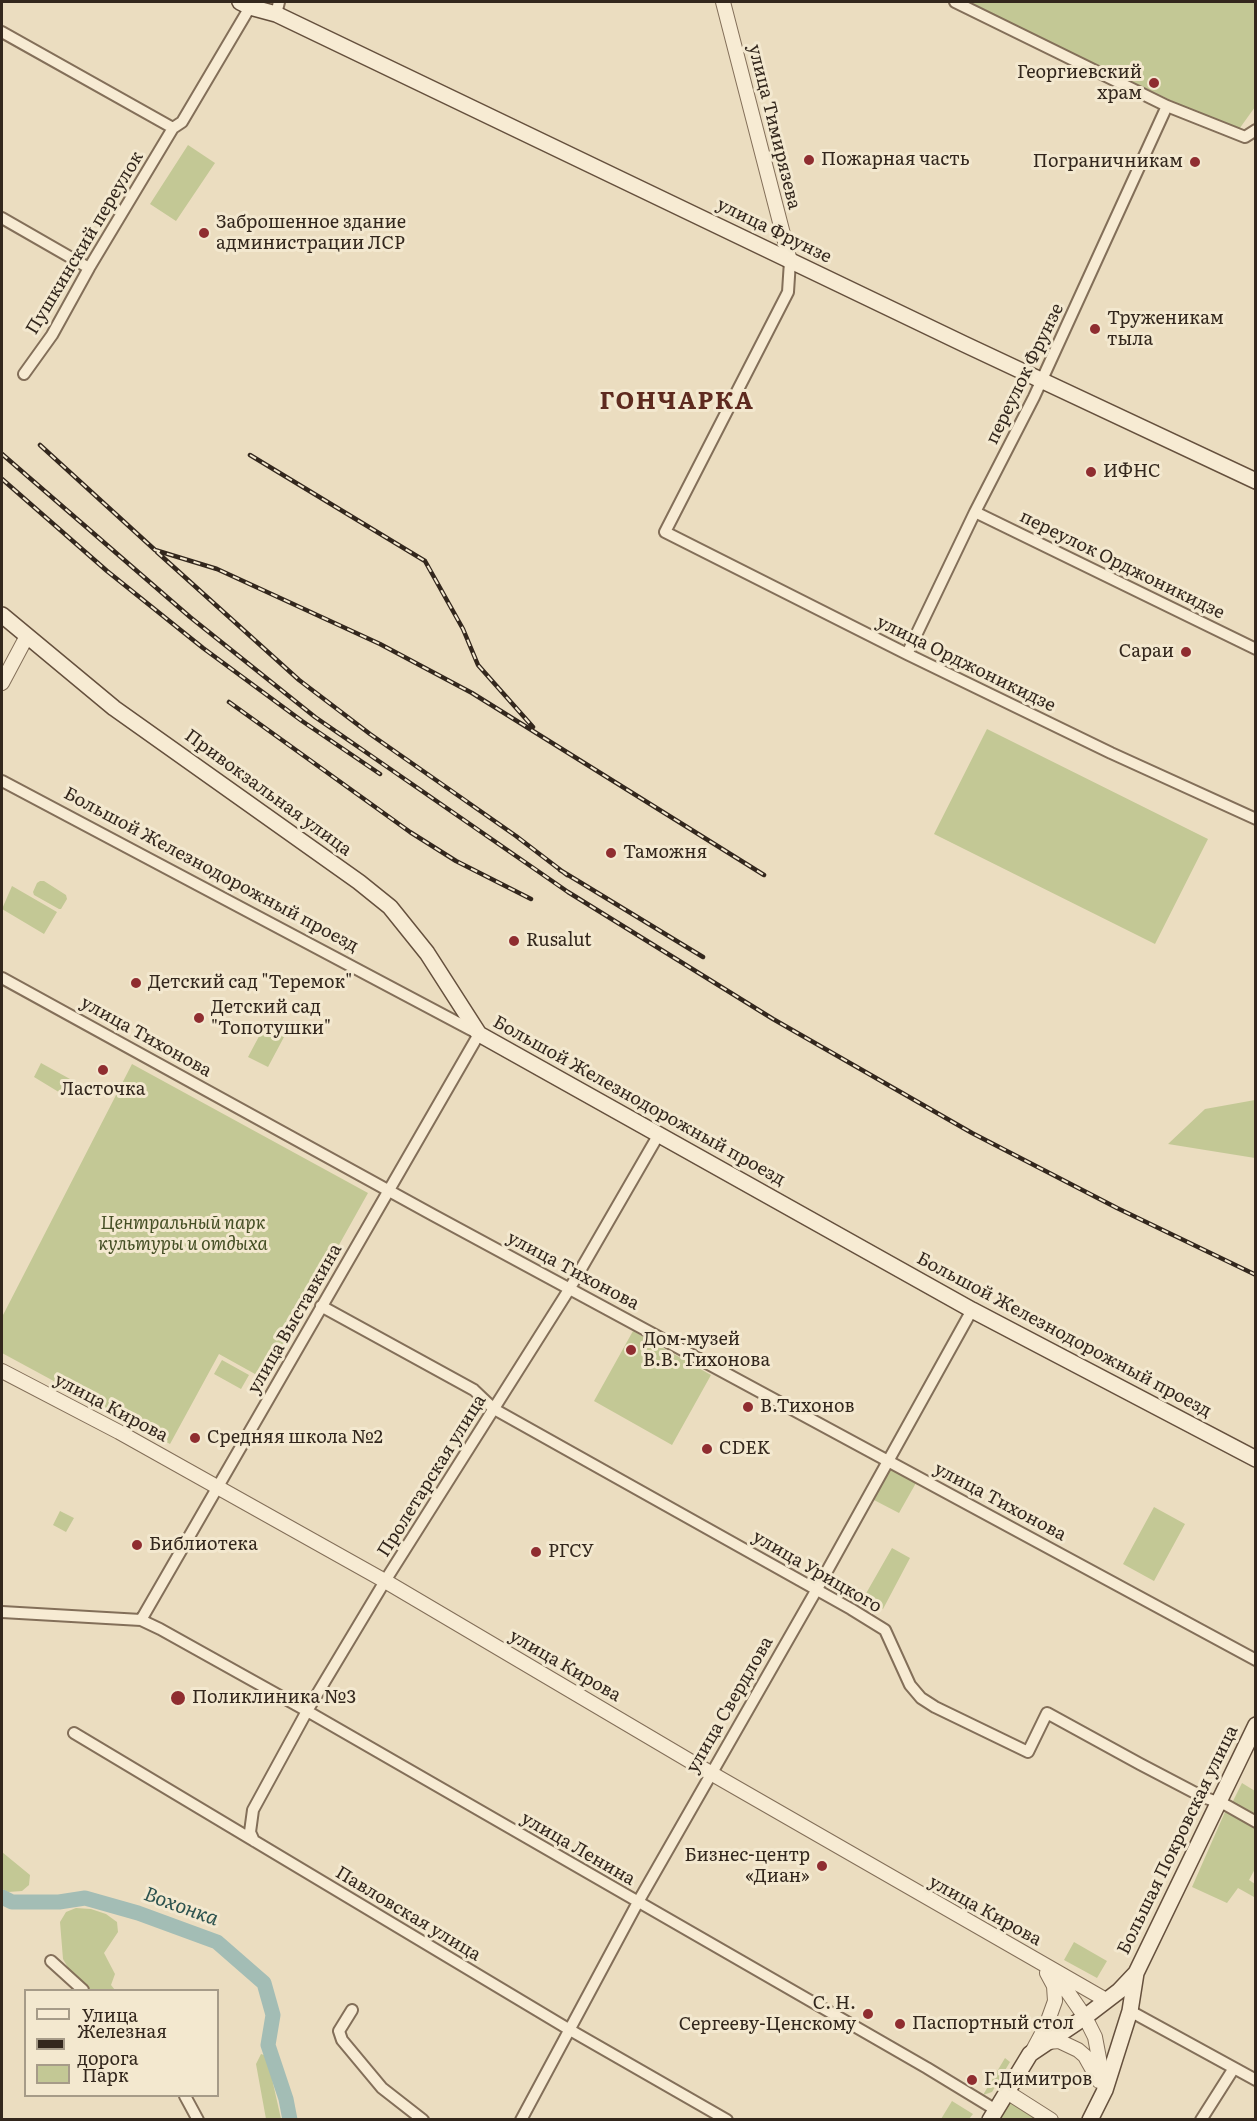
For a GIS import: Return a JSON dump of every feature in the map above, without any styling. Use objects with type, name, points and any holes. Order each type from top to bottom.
[{"type":"main road","name":"улица Фрунзе","points":[[245,4],[278,8],[790,261],[1256,481]]},
{"type":"main road","name":"Привокзальная улица","points":[[2,615],[114,708],[359,882],[390,907],[427,953],[478,1034]]},
{"type":"main road","name":"Большой Железнодорожный проезд","points":[[478,1034],[972,1310],[1256,1459]]},
{"type":"main road","name":"Большая Покровская улица","points":[[1137,1973],[1256,1725]]},
{"type":"main road","points":[[993,2115],[1030,2054],[1085,2017],[1119,1991],[1137,1973]]},
{"type":"main road","points":[[1090,2120],[1105,2090],[1130,2011],[1137,1973]]},
{"type":"street","name":"улица Тимирязева","points":[[723,2],[790,261]]},
{"type":"street","points":[[956,2],[1167,106],[1245,137],[1256,130]]},
{"type":"street","name":"Пушкинский переулок","points":[[24,374],[52,335],[88,268],[173,128],[182,122],[245,4]]},
{"type":"street","points":[[2,32],[173,128]]},
{"type":"street","name":"переулок Фрунзе","points":[[907,654],[1042,380],[1167,106]]},
{"type":"street","points":[[2,218],[88,268]]},
{"type":"street","name":"улица Орджоникидзе","points":[[790,261],[788,292],[665,532],[907,654],[1111,753],[1256,819]]},
{"type":"street","name":"переулок Орджоникидзе","points":[[975,512],[1256,649]]},
{"type":"street","points":[[2,683],[27,636]]},
{"type":"street","name":"Большой Железнодорожный проезд","points":[[2,781],[478,1034]]},
{"type":"street","name":"улица Тихонова","points":[[2,978],[1256,1660]]},
{"type":"street","name":"улица Выставкина","points":[[141,1620],[478,1034]]},
{"type":"street","name":"Пролетарская улица","points":[[254,1841],[249,1832],[254,1810],[307,1711],[385,1581],[570,1288],[659,1134]]},
{"type":"street","name":"улица Урицкого","points":[[321,1306],[474,1390],[494,1409],[885,1630],[910,1685],[921,1698],[935,1707],[1028,1752],[1047,1713],[1150,1769],[1256,1822]]},
{"type":"street","name":"улица Свердлова","points":[[521,2120],[638,1902],[972,1310]]},
{"type":"street","name":"улица Кирова","points":[[2,1371],[119,1432],[385,1581],[710,1773],[1106,2000]]},
{"type":"street","points":[[2,1612],[141,1620]]},
{"type":"street","name":"улица Ленина","points":[[141,1620],[307,1711],[927,2068],[993,2115]]},
{"type":"street","name":"Павловская улица","points":[[74,1733],[570,2030],[727,2120]]},
{"type":"street","points":[[1030,2054],[1046,2026],[1056,2001],[1050,1976],[1036,1960]]},
{"type":"street","points":[[51,1961],[81,1989]]},
{"type":"street","points":[[1053,1971],[1085,2017],[1095,2037],[1105,2090]]},
{"type":"street","points":[[352,2010],[339,2031],[342,2040],[382,2088],[423,2120]]},
{"type":"street","points":[[1130,2011],[1256,2080]]},
{"type":"street","points":[[1048,2042],[1059,2041],[1078,2050],[1085,2056],[1105,2090]]},
{"type":"street","points":[[1201,2120],[1234,2067]]},
{"type":"street","points":[[1007,2092],[1051,2120]]},
{"type":"street","points":[[186,2097],[198,2120]]},
{"type":"green space","points":[[966,2],[1255,2],[1255,107],[1237,132]]},
{"type":"green space","points":[[188,145],[215,163],[176,221],[150,204]]},
{"type":"green space","points":[[987,729],[1208,839],[1155,944],[934,834]]},
{"type":"green space","points":[[40,881],[44,881],[66,895],[67,899],[61,909],[34,895],[33,892]]},
{"type":"green space","points":[[12,886],[57,912],[44,934],[2,909]]},
{"type":"green space","points":[[264,1027],[284,1037],[268,1067],[248,1057]]},
{"type":"green space","points":[[41,1063],[70,1079],[62,1094],[34,1077]]},
{"type":"green space","name":"Центральный парк культуры и отдыха","points":[[132,1064],[368,1193],[264,1379],[219,1354],[170,1444],[2,1353],[2,1317]]},
{"type":"green space","points":[[1255,1100],[1255,1158],[1168,1144],[1205,1109]]},
{"type":"green space","points":[[633,1331],[711,1375],[672,1445],[594,1401]]},
{"type":"green space","points":[[222,1360],[249,1375],[241,1389],[214,1374]]},
{"type":"green space","points":[[891,1469],[916,1483],[899,1513],[874,1500]]},
{"type":"green space","points":[[1154,1507],[1185,1524],[1154,1581],[1123,1564]]},
{"type":"green space","points":[[60,1511],[74,1518],[66,1532],[53,1525]]},
{"type":"green space","points":[[892,1548],[910,1558],[883,1609],[864,1597]]},
{"type":"green space","points":[[1242,1783],[1255,1791],[1255,1817],[1231,1805]]},
{"type":"green space","points":[[1225,1812],[1256,1829],[1255,1869],[1249,1880],[1255,1884],[1254,1897],[1238,1888],[1227,1903],[1192,1887]]},
{"type":"green space","points":[[2,1852],[30,1875],[29,1885],[22,1891],[8,1892],[2,1889]]},
{"type":"green space","points":[[76,1908],[91,1909],[106,1914],[117,1922],[118,1932],[104,1953],[115,1974],[111,1985],[114,1989],[90,1989],[70,1971],[63,1959],[60,1922],[66,1912]]},
{"type":"green space","points":[[1074,1942],[1107,1961],[1097,1978],[1064,1960]]},
{"type":"green space","points":[[261,2054],[267,2056],[281,2119],[266,2119],[256,2064]]},
{"type":"green space","points":[[1005,2058],[1010,2062],[992,2092],[983,2095]]},
{"type":"green space","points":[[1013,2097],[1049,2120],[999,2120]]},
{"type":"green space","points":[[952,2101],[973,2114],[969,2119],[941,2119]]},
{"type":"waterway","name":"Вохонка","points":[[2,1897],[12,1902],[59,1902],[85,1898],[138,1913],[217,1942],[264,1983],[273,2015],[268,2045],[286,2099],[290,2120]]},
{"type":"railway","points":[[40,445],[155,550],[217,569],[380,644],[472,693],[764,875]]},
{"type":"railway","points":[[2,454],[190,617],[315,717],[568,892],[773,1019],[972,1133],[1117,1208],[1256,1275]]},
{"type":"railway","points":[[250,455],[425,561],[463,629],[478,665],[533,727]]},
{"type":"railway","points":[[2,479],[107,571],[203,648],[302,721],[380,774]]},
{"type":"railway","points":[[157,552],[299,680],[370,734],[516,836],[567,875]]},
{"type":"railway","points":[[229,702],[410,832],[456,861],[531,899]]},
{"type":"railway","points":[[560,870],[703,957]]},
{"type":"place","name":"Георгиевский храм","points":[[1154,83]]},
{"type":"place","name":"Пожарная часть","points":[[809,160]]},
{"type":"place","name":"Пограничникам","points":[[1195,162]]},
{"type":"place","name":"Заброшенное здание администрации ЛСР","points":[[204,233]]},
{"type":"place","name":"Труженикам тыла","points":[[1095,329]]},
{"type":"place","name":"ИФНС","points":[[1091,472]]},
{"type":"place","name":"Сараи","points":[[1186,652]]},
{"type":"place","name":"Таможня","points":[[611,853]]},
{"type":"place","name":"Rusalut","points":[[514,941]]},
{"type":"place","name":"Детский сад \"Теремок\"","points":[[136,983]]},
{"type":"place","name":"Детский сад \"Топотушки\"","points":[[199,1018]]},
{"type":"place","name":"Ласточка","points":[[103,1070]]},
{"type":"place","name":"Дом-музей В.В. Тихонова","points":[[631,1350]]},
{"type":"place","name":"В.Тихонов","points":[[748,1407]]},
{"type":"place","name":"Средняя школа №2","points":[[195,1438]]},
{"type":"place","name":"CDEK","points":[[707,1449]]},
{"type":"place","name":"Библиотека","points":[[137,1545]]},
{"type":"place","name":"РГСУ","points":[[536,1552]]},
{"type":"place","name":"Поликлиника №3","points":[[178,1698]]},
{"type":"place","name":"Бизнес-центр «Диан»","points":[[822,1866]]},
{"type":"place","name":"С. Н. Сергееву-Ценскому","points":[[868,2014]]},
{"type":"place","name":"Паспортный стол","points":[[900,2024]]},
{"type":"place","name":"Г.Димитров","points":[[972,2080]]},
{"type":"district","name":"ГОНЧАРКА","points":[[677,402]]}]
